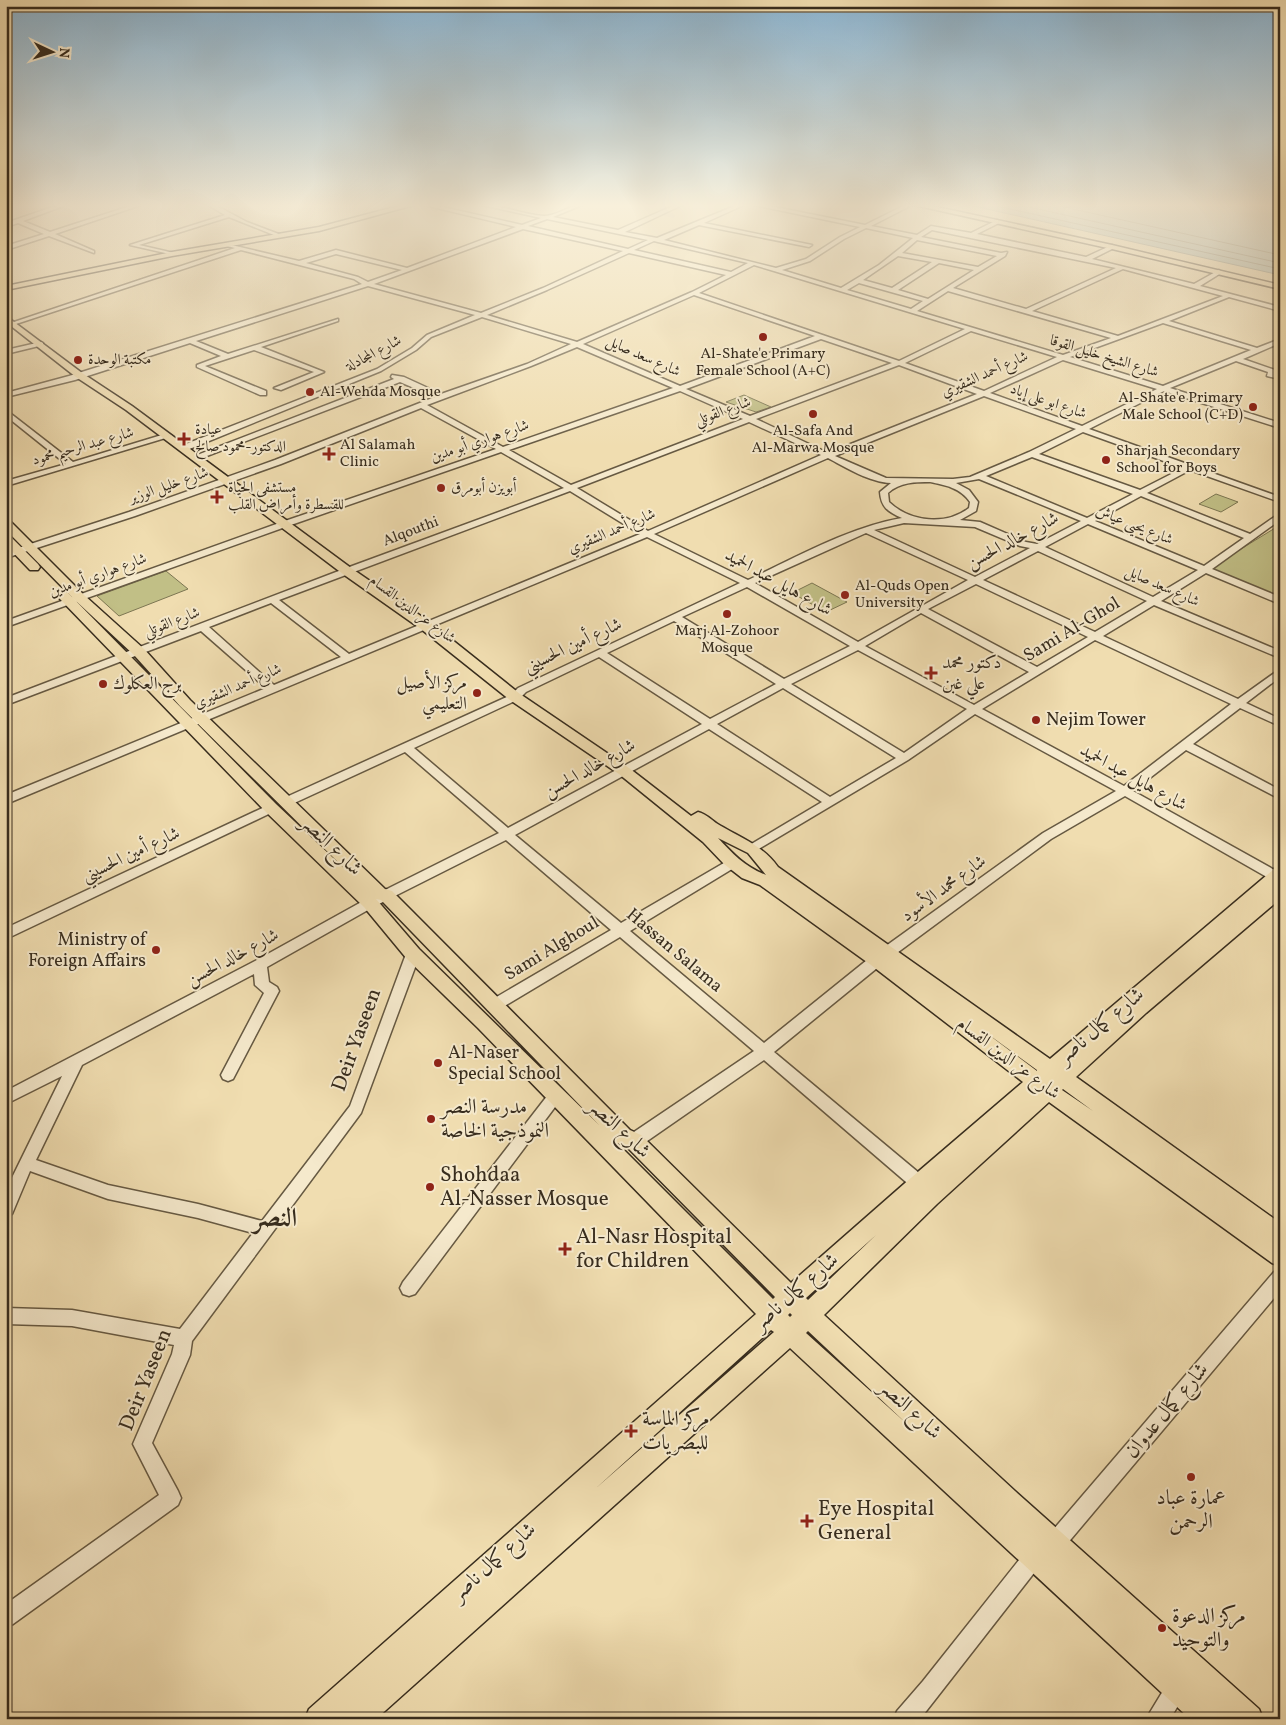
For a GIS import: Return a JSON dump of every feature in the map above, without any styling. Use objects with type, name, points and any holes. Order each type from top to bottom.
[{"type":"main road","name":"شارع عز الدين القسام","points":[[10,320],[79,373],[226,477],[519,693],[714,829],[754,850],[772,871],[1280,1256]]},
{"type":"main road","name":"شارع عز الدين القسام","points":[[79,373],[186,448]]},
{"type":"main road","name":"شارع النصر","points":[[6,523],[15,546],[75,599],[278,805],[493,1006],[623,1136],[634,1141],[790,1298],[1054,1544],[1249,1719]]},
{"type":"main road","name":"شارع عز الدين القسام","points":[[627,769],[709,838],[733,863],[748,874],[766,880],[884,956]]},
{"type":"main road","points":[[733,863],[748,867],[756,863],[759,857],[754,850]]},
{"type":"main road","name":"شارع كمال ناصر","points":[[325,1717],[771,1314],[919,1183],[1140,1008],[1278,880]]},
{"type":"main road","name":"شارع النصر","points":[[378,899],[413,954],[485,1022],[790,1333],[1211,1719]]},
{"type":"main road","name":"شارع عز الدين القسام","points":[[1049,1080],[1280,1236]]},
{"type":"main road","name":"شارع كمال ناصر","points":[[354,1719],[790,1333],[1049,1080]]},
{"type":"street","points":[[10,320],[121,286]]},
{"type":"street","points":[[6,394],[190,341],[361,286]]},
{"type":"street","name":"شارع سعد صايل","points":[[372,286],[482,315],[576,344],[750,419],[864,472],[886,480],[930,480],[956,486],[969,494],[982,520],[1154,601],[1280,655]]},
{"type":"street","name":"شارع المجادلة","points":[[186,448],[379,370],[414,349],[429,336],[549,286]]},
{"type":"street","name":"شارع خليل الوزير","points":[[15,546],[226,477],[278,462],[441,397],[529,365],[709,286]]},
{"type":"street","name":"شارع الشيخ خليل القوقا","points":[[827,286],[1164,388],[1280,426]]},
{"type":"street","points":[[842,290],[850,286]]},
{"type":"street","points":[[874,286],[928,301]]},
{"type":"street","points":[[892,291],[900,286]]},
{"type":"street","points":[[912,311],[955,286]]},
{"type":"street","points":[[1028,311],[1082,286]]},
{"type":"street","points":[[1195,286],[1280,309]]},
{"type":"street","points":[[948,290],[1028,311],[1118,338]]},
{"type":"street","name":"شارع ابو على إياد","points":[[694,293],[822,336],[1280,500]]},
{"type":"street","name":"شارع أحمد الشقيري","points":[[6,800],[647,534],[829,455],[983,394],[1061,358],[1230,295]]},
{"type":"street","points":[[264,393],[199,366],[336,320]]},
{"type":"street","points":[[1163,321],[1256,350]]},
{"type":"street","name":"شارع القوتلي","points":[[485,519],[898,363],[971,329]]},
{"type":"street","name":"شارع هواري أبو مدين","points":[[6,624],[288,523],[679,389],[822,336]]},
{"type":"street","points":[[190,341],[228,357]]},
{"type":"street","points":[[930,480],[953,482],[976,478],[1085,429],[1164,388],[1280,341]]},
{"type":"street","points":[[6,352],[41,344]]},
{"type":"street","points":[[256,348],[320,372],[278,388]]},
{"type":"street","points":[[1237,359],[1273,371],[1270,374],[1280,377]]},
{"type":"street","points":[[379,370],[441,397]]},
{"type":"street","points":[[198,457],[401,380]]},
{"type":"street","name":"شارع هايل عبد الحميد","points":[[422,405],[571,488],[647,534],[747,583],[973,710],[1125,791],[1278,880]]},
{"type":"street","points":[[6,412],[72,465]]},
{"type":"street","name":"شارع عبد الرحيم محمود","points":[[6,484],[168,436]]},
{"type":"street","points":[[1032,454],[1142,494],[1250,537]]},
{"type":"street","name":"شارع خالد الحسن","points":[[6,1098],[260,964],[378,899],[506,834],[783,684],[858,646],[1035,546],[1088,522],[1190,468]]},
{"type":"street","name":"شارع سعد صايل","points":[[864,472],[879,483],[884,499]]},
{"type":"street","points":[[939,522],[965,516],[973,510],[974,502],[968,486],[976,478]]},
{"type":"street","name":"شارع يحيى عياش","points":[[976,478],[1280,601]]},
{"type":"street","points":[[909,481],[892,486],[884,499],[887,518],[873,528],[976,580],[1280,723]]},
{"type":"street","points":[[884,499],[897,513],[921,520]]},
{"type":"street","name":"Sami Al-Ghol","points":[[754,850],[904,758],[973,710],[1204,570],[1280,516]]},
{"type":"street","name":"Alqouthi","points":[[351,569],[485,519]]},
{"type":"street","name":"شارع سعد صايل","points":[[921,520],[977,524],[1023,544],[1035,546]]},
{"type":"street","name":"شارع أمين الحسيني","points":[[6,934],[278,805],[406,747],[747,583],[873,528],[895,521],[921,520]]},
{"type":"street","name":"شارع القوتلي","points":[[6,702],[351,569]]},
{"type":"street","points":[[273,600],[347,657]]},
{"type":"street","points":[[921,609],[1038,672]]},
{"type":"street","points":[[675,617],[904,758]]},
{"type":"street","points":[[203,627],[273,689]]},
{"type":"street","points":[[600,653],[830,802]]},
{"type":"street","name":"شارع محمد الأسود","points":[[634,1141],[765,1051],[884,956],[1047,836],[1125,791],[1280,672]]},
{"type":"street","points":[[1186,744],[1280,794]]},
{"type":"street","name":"Hassan Salama","points":[[406,747],[620,931],[765,1051],[919,1183]]},
{"type":"street","name":"Sami Alghoul","points":[[493,1006],[733,863]]},
{"type":"street","name":"Deir Yaseen","points":[[6,1617],[171,1498],[142,1444],[182,1355],[184,1338],[356,1110],[413,954]]},
{"type":"street","points":[[228,1075],[272,990],[262,985],[260,964]]},
{"type":"street","points":[[6,1209],[26,1163],[78,1060]]},
{"type":"street","points":[[409,1288],[556,1095]]},
{"type":"street","points":[[26,1163],[108,1192],[198,1210],[267,1230]]},
{"type":"street","name":"شارع كمال عدوان","points":[[1054,1544],[1280,1278]]},
{"type":"street","points":[[6,1316],[72,1318],[184,1338]]},
{"type":"street","points":[[905,1719],[931,1689],[1034,1557]]},
{"type":"street","points":[[1156,1719],[1177,1689]]},
{"type":"shaded area","points":[[744,395],[771,407],[756,412],[726,402]]},
{"type":"shaded area","points":[[1216,494],[1238,502],[1221,512],[1199,504]]},
{"type":"shaded area","points":[[1280,525],[1280,597],[1210,568]]},
{"type":"shaded area","points":[[166,571],[188,589],[119,616],[97,596]]},
{"type":"shaded area","points":[[812,583],[847,602],[826,612],[792,593]]},
{"type":"place","name":"Al-Shate'e Primary Female School (A+C)","points":[[763,337]]},
{"type":"place","name":"مكتبة الوحدة","points":[[78,360]]},
{"type":"place","name":"Al-Wehda Mosque","points":[[310,392]]},
{"type":"place","name":"Al-Shate'e Primary Male School (C+D)","points":[[1253,407]]},
{"type":"place","name":"Al-Safa And Al-Marwa Mosque","points":[[813,414]]},
{"type":"place","name":"عيادة الدكتور-محمود صالح","points":[[184,439]]},
{"type":"place","name":"Al Salamah Clinic","points":[[329,454]]},
{"type":"place","name":"Sharjah Secondary School for Boys","points":[[1106,460]]},
{"type":"place","name":"أبويزن أبومرق","points":[[441,488]]},
{"type":"place","name":"مستشفى الحياة للقسطرة وأمراض القلب","points":[[217,497]]},
{"type":"place","name":"Al-Quds Open University","points":[[845,595]]},
{"type":"place","name":"Marj Al-Zohoor Mosque","points":[[727,614]]},
{"type":"place","name":"دكتور محمد علي غبن","points":[[931,673]]},
{"type":"place","name":"برج العكلوك","points":[[103,684]]},
{"type":"place","name":"مركز الأصيل التعليمي","points":[[477,693]]},
{"type":"place","name":"Nejim Tower","points":[[1036,720]]},
{"type":"place","name":"Ministry of Foreign Affairs","points":[[156,950]]},
{"type":"place","name":"Al-Naser Special School","points":[[438,1063]]},
{"type":"place","name":"مدرسة النصر النموذجية الخاصة","points":[[431,1119]]},
{"type":"place","name":"Shohdaa Al-Nasser Mosque","points":[[430,1187]]},
{"type":"place","name":"Al-Nasr Hospital for Children","points":[[565,1249]]},
{"type":"place","name":"مركز الماسة للبصريات","points":[[631,1431]]},
{"type":"place","name":"عمارة عباد الرحمن","points":[[1191,1477]]},
{"type":"place","name":"Eye Hospital General","points":[[807,1521]]},
{"type":"place","name":"مركز الدعوة والتوحيد","points":[[1162,1628]]},
{"type":"district","name":"النصر","points":[[275,1219]]}]
